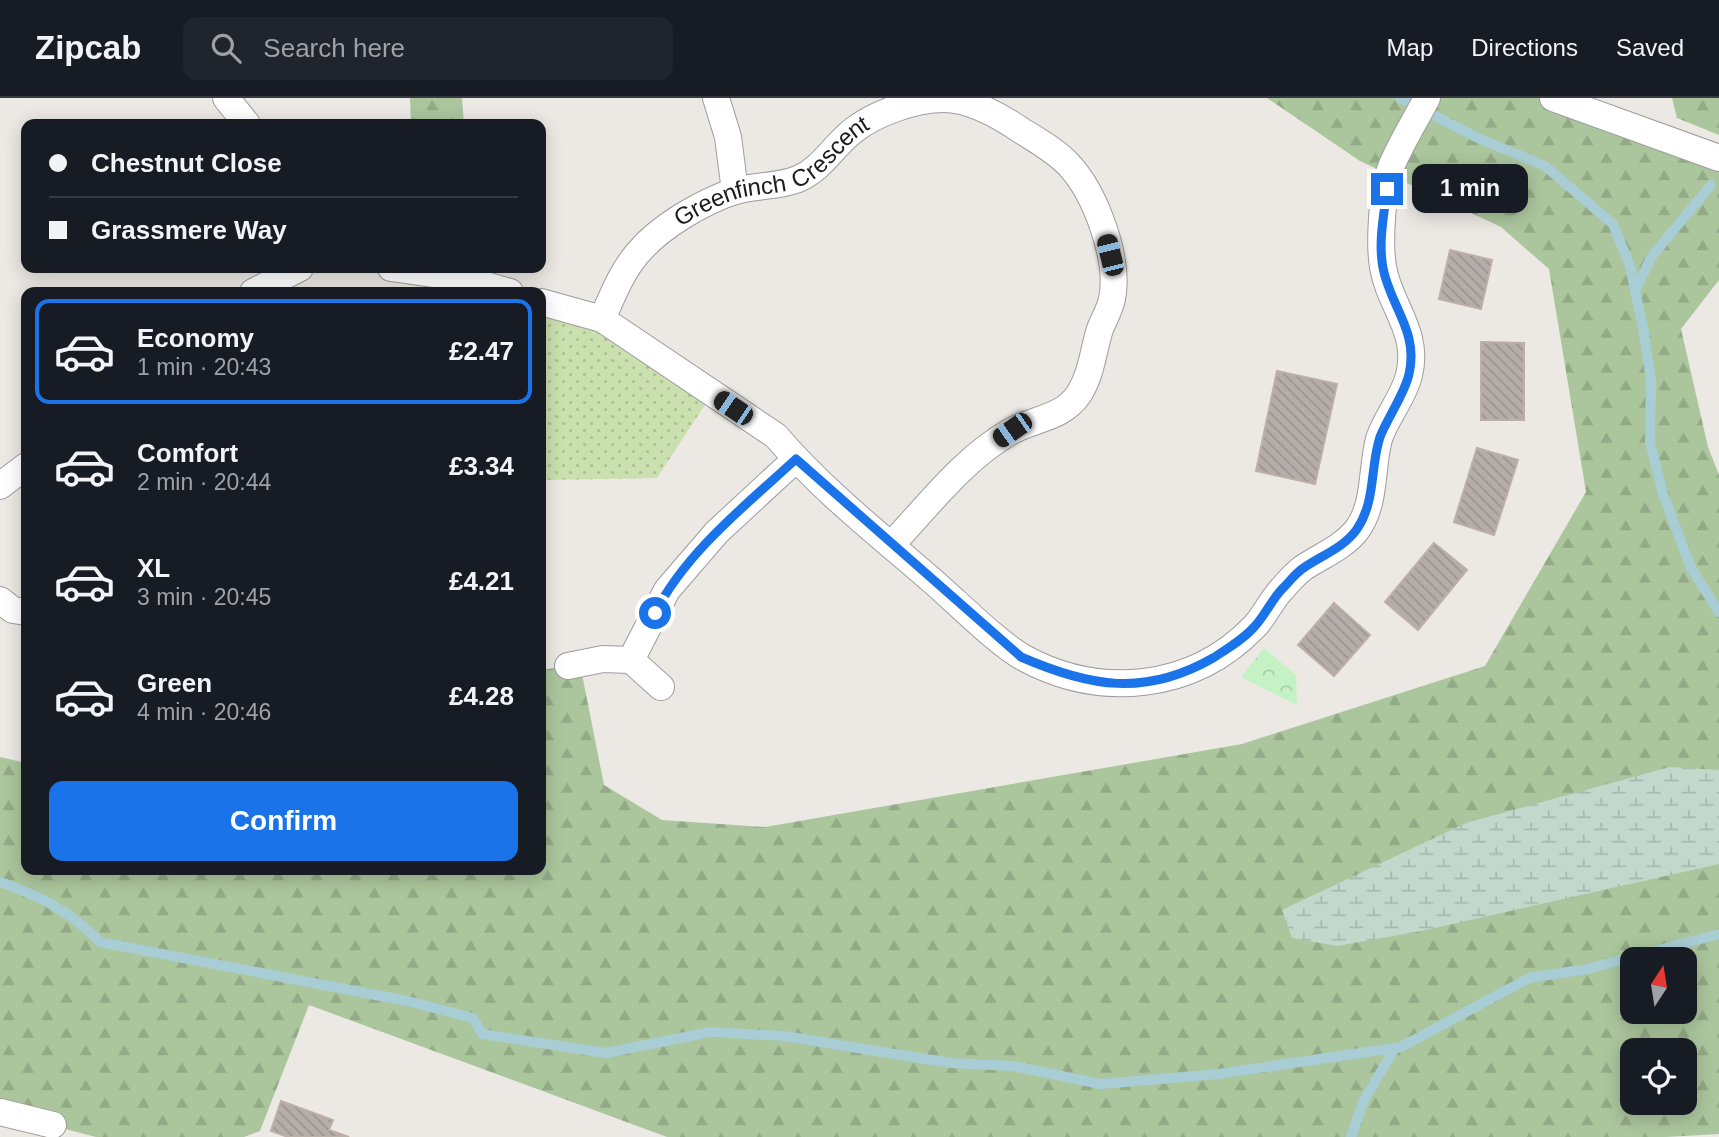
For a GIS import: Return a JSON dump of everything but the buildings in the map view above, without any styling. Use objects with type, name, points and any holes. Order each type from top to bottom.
[{"type":"street","points":[[226,98],[243,119]]},
{"type":"street","points":[[716,98],[728,137],[735,191]]},
{"type":"street","points":[[546,303],[602,319],[776,436],[796,459],[891,545],[1021,657],[1063,675],[1097,683],[1125,685],[1162,680],[1191,670],[1230,647],[1255,627],[1278,593],[1301,569],[1333,551],[1357,530],[1368,508],[1379,440],[1409,376],[1411,349],[1406,322],[1383,269],[1382,229],[1390,169],[1427,98]]},
{"type":"street","points":[[1553,98],[1719,159]]},
{"type":"street","name":"Greenfinch Crescent","points":[[602,319],[618,281],[638,253],[681,219],[735,191],[798,179],[827,159],[854,130],[889,112],[945,99],[976,106],[1008,121],[1044,145],[1069,165],[1098,207],[1110,255],[1112,298],[1100,330],[1091,370],[1077,396],[1051,418],[1012,430],[978,454],[891,545]]},
{"type":"street","points":[[263,287],[290,273]]},
{"type":"street","points":[[426,273],[461,278],[492,287]]},
{"type":"street","points":[[631,660],[667,590],[718,532],[796,459]]},
{"type":"street","points":[[0,486],[21,470]]},
{"type":"street","points":[[0,600],[13,610],[21,611]]},
{"type":"street","points":[[568,666],[603,659],[631,660],[661,687]]},
{"type":"street","points":[[0,1112],[53,1125]]},
{"type":"green space","points":[[410,98],[462,98],[464,119],[411,119]]},
{"type":"green space","points":[[1267,98],[1553,98],[1719,158],[1719,280],[1681,329],[1708,447],[1719,475],[1719,1134],[1666,1137],[667,1137],[309,1005],[260,1131],[244,1137],[96,1137],[0,1112],[0,757],[21,762],[21,875],[546,875],[546,669],[580,664],[604,785],[662,820],[765,827],[1242,744],[1485,666],[1586,492],[1549,269],[1501,227],[1360,161]]},
{"type":"green space","points":[[1672,98],[1719,98],[1719,135],[1677,118]]},
{"type":"green space","points":[[546,302],[602,319],[712,394],[657,478],[546,480]]},
{"type":"green space","points":[[1264,648],[1296,675],[1297,705],[1241,677]]},
{"type":"green space","points":[[1670,767],[1719,770],[1719,864],[1421,931],[1337,946],[1292,938],[1282,910],[1466,823]]},
{"type":"waterway","points":[[1400,98],[1478,138],[1545,166],[1613,224],[1630,266],[1643,328],[1651,380],[1650,442],[1663,494],[1691,568],[1719,612]]},
{"type":"waterway","points":[[1635,291],[1652,256],[1711,185]]},
{"type":"waterway","points":[[0,882],[54,906],[100,942],[407,1001],[473,1018],[482,1034],[606,1053],[710,1032],[784,1036],[950,1063],[1013,1066],[1101,1084],[1218,1074],[1401,1047],[1529,978],[1587,969],[1719,934]]},
{"type":"waterway","points":[[1351,1137],[1364,1100],[1395,1048]]},
{"type":"route","points":[[655,613],[667,590],[718,532],[796,459],[1021,657],[1063,675],[1097,683],[1125,685],[1162,680],[1205,663],[1255,627],[1278,593],[1301,569],[1333,551],[1357,530],[1368,508],[1379,440],[1409,376],[1411,349],[1406,322],[1383,269],[1382,229],[1387,189]]}]
